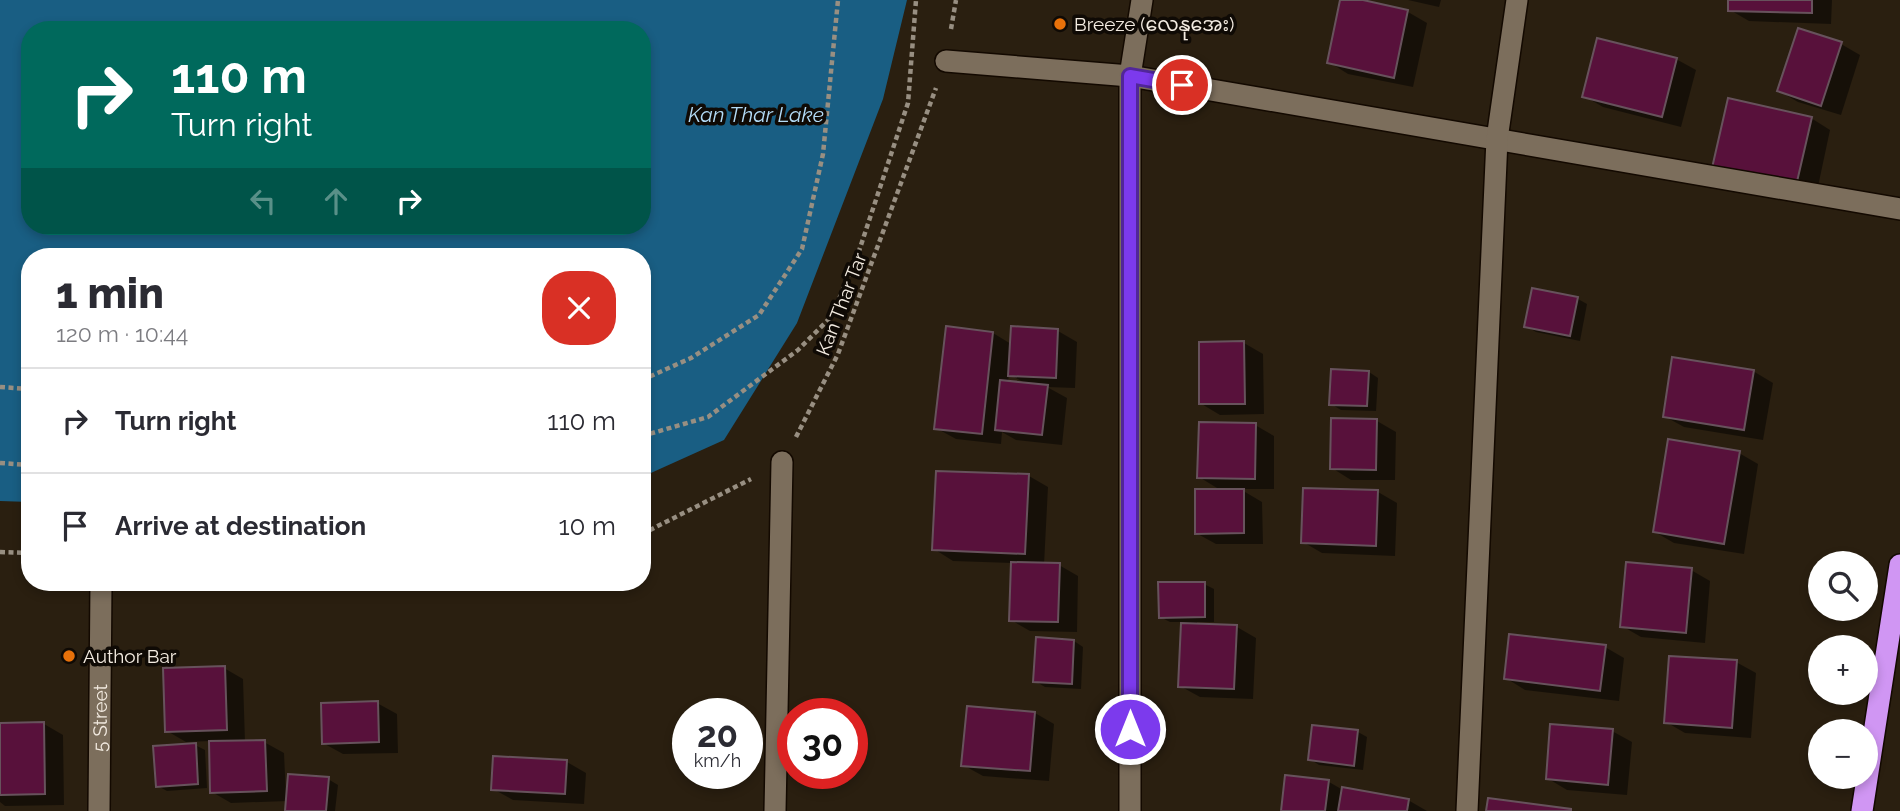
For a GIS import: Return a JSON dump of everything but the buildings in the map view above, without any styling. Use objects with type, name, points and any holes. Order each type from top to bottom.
[{"type":"highway","points":[[1862,811],[1900,565]]},
{"type":"street","points":[[1130,811],[1130,76],[1142,0]]},
{"type":"street","points":[[1466,811],[1497,139],[1517,0]]},
{"type":"street","points":[[946,61],[1130,76],[1900,209]]},
{"type":"street","points":[[775,811],[782,463]]},
{"type":"street","name":"5 Street","points":[[99,811],[101,591]]},
{"type":"path","points":[[651,376],[691,358],[760,315],[802,249],[822,154],[838,0]]},
{"type":"path","points":[[651,433],[708,417],[798,350],[832,316],[859,251],[908,103],[916,0]]},
{"type":"path","name":"Kan Thar Tar","points":[[782,463],[838,354],[946,61],[956,0]]},
{"type":"path","points":[[0,387],[21,388]]},
{"type":"path","points":[[0,463],[21,464]]},
{"type":"path","points":[[651,529],[782,463]]},
{"type":"path","points":[[0,552],[21,552]]},
{"type":"water","name":"Kan Thar Lake","points":[[0,0],[907,0],[883,99],[797,323],[724,440],[651,473],[651,248],[21,248],[21,502],[0,501]]},
{"type":"place","name":"Breeze (လေနုအေး)","points":[[1060,24]]},
{"type":"place","name":"Author Bar","points":[[69,656]]},
{"type":"route","points":[[1130,729],[1130,76],[1182,85]]}]
